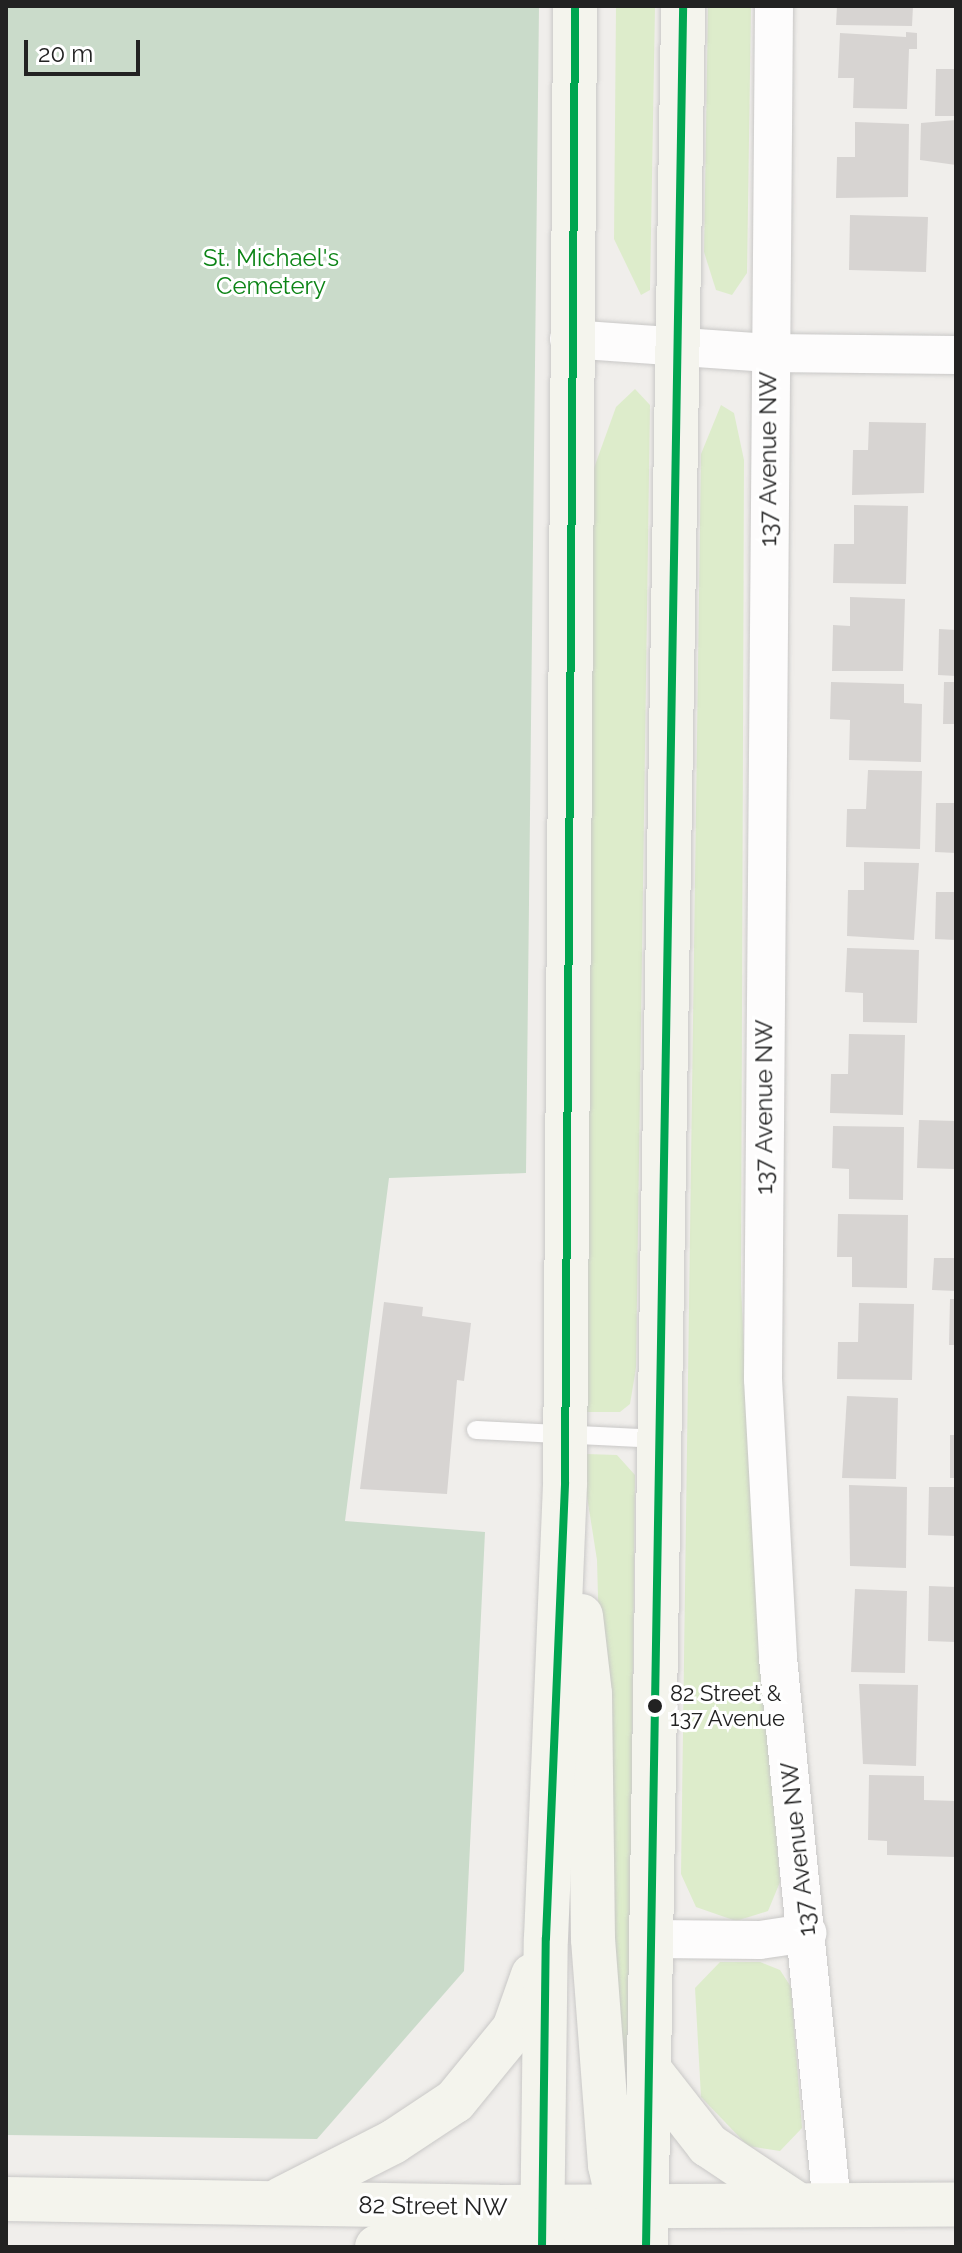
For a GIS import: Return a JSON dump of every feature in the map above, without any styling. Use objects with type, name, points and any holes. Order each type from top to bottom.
[{"type":"main road","points":[[575,6],[569,339],[565,1482],[546,1938],[595,2232]]},
{"type":"main road","points":[[595,2232],[651,2072],[683,6]]},
{"type":"main road","points":[[565,1482],[590,1694],[595,2232]]},
{"type":"main road","points":[[276,2202],[393,2142],[482,2075],[514,2029],[546,1938]]},
{"type":"main road","points":[[651,2072],[708,2145],[815,2205]]},
{"type":"main road","name":"82 Street NW","points":[[6,2199],[276,2202],[595,2232],[815,2205],[956,2205]]},
{"type":"main road","points":[[377,2247],[595,2232]]},
{"type":"street","name":"137 Avenue NW","points":[[774,6],[763,1379],[778,1658],[807,1933],[815,2205]]},
{"type":"street","points":[[569,339],[769,353],[956,355]]},
{"type":"street","points":[[654,1939],[760,1940],[807,1933]]},
{"type":"lane","points":[[476,1430],[661,1439]]},
{"type":"green space","name":"St. Michael's Cemetery","points":[[6,6],[539,6],[526,1173],[389,1178],[345,1521],[485,1532],[464,1971],[317,2139],[6,2135]]},
{"type":"green space","points":[[616,6],[655,6],[650,290],[641,295],[614,239]]},
{"type":"green space","points":[[708,6],[751,6],[747,273],[732,295],[716,290],[704,252]]},
{"type":"green space","points":[[635,389],[650,405],[636,1368],[630,1404],[620,1412],[583,1412],[577,1407],[594,468],[616,407]]},
{"type":"green space","points":[[721,405],[734,413],[744,460],[741,1286],[753,1542],[780,1882],[768,1911],[736,1921],[696,1907],[681,1874],[701,454]]},
{"type":"green space","points":[[586,1454],[617,1455],[635,1475],[629,2062],[622,2122],[611,2079],[597,1560],[581,1458]]},
{"type":"green space","points":[[720,1962],[760,1962],[780,1970],[791,1987],[802,2128],[780,2151],[748,2146],[701,2097],[695,1988]]},
{"type":"building","points":[[837,6],[913,6],[912,26],[836,25]]},
{"type":"building","points":[[906,32],[917,33],[917,49],[909,49],[907,109],[853,108],[854,78],[838,78],[840,33],[906,37]]},
{"type":"building","points":[[936,69],[956,69],[956,116],[935,116]]},
{"type":"building","points":[[956,120],[956,165],[920,160],[921,123]]},
{"type":"building","points":[[855,122],[909,124],[908,197],[836,198],[837,157],[855,157]]},
{"type":"building","points":[[850,215],[928,217],[926,272],[849,270]]},
{"type":"building","points":[[869,422],[926,423],[924,493],[852,495],[853,450],[868,450]]},
{"type":"building","points":[[854,505],[908,506],[906,584],[833,583],[834,544],[854,544]]},
{"type":"building","points":[[850,597],[905,599],[903,671],[832,671],[833,625],[850,626]]},
{"type":"building","points":[[939,629],[956,630],[956,676],[938,675]]},
{"type":"building","points":[[831,682],[904,684],[904,703],[922,704],[921,762],[849,760],[850,720],[830,719]]},
{"type":"building","points":[[944,682],[956,682],[956,724],[943,724]]},
{"type":"building","points":[[868,770],[922,771],[920,849],[846,847],[847,809],[866,809]]},
{"type":"building","points":[[936,803],[956,803],[956,853],[935,852]]},
{"type":"building","points":[[864,862],[919,863],[914,940],[847,936],[848,890],[864,890]]},
{"type":"building","points":[[936,892],[956,892],[956,940],[935,939]]},
{"type":"building","points":[[847,948],[919,950],[917,1023],[863,1022],[863,993],[845,992]]},
{"type":"building","points":[[849,1034],[905,1035],[903,1115],[830,1113],[831,1074],[848,1074]]},
{"type":"building","points":[[919,1120],[956,1121],[956,1169],[917,1168]]},
{"type":"building","points":[[833,1126],[904,1127],[903,1200],[849,1199],[849,1169],[832,1168]]},
{"type":"building","points":[[838,1214],[908,1215],[907,1288],[852,1287],[852,1257],[837,1257]]},
{"type":"building","points":[[934,1258],[956,1258],[956,1291],[932,1290]]},
{"type":"building","points":[[950,1299],[956,1299],[956,1345],[949,1345]]},
{"type":"building","points":[[384,1302],[423,1307],[422,1316],[471,1323],[464,1381],[457,1380],[447,1494],[360,1489]]},
{"type":"building","points":[[859,1303],[914,1304],[912,1380],[837,1379],[838,1342],[858,1342]]},
{"type":"building","points":[[847,1396],[898,1398],[896,1479],[842,1478]]},
{"type":"building","points":[[950,1435],[956,1435],[956,1478],[950,1478]]},
{"type":"building","points":[[849,1485],[907,1487],[906,1568],[850,1566]]},
{"type":"building","points":[[929,1487],[956,1487],[956,1536],[928,1535]]},
{"type":"building","points":[[929,1586],[956,1587],[956,1642],[928,1641]]},
{"type":"building","points":[[855,1589],[907,1591],[905,1673],[851,1672]]},
{"type":"building","points":[[859,1684],[918,1685],[916,1766],[863,1764]]},
{"type":"building","points":[[869,1775],[924,1776],[924,1800],[956,1801],[956,1857],[887,1855],[887,1841],[868,1840]]},
{"type":"transit line","points":[[542,2247],[546,1938],[565,1482],[575,6]]},
{"type":"transit line","points":[[646,2247],[683,6]]},
{"type":"place","name":"82 Street & 137 Avenue","points":[[655,1706]]}]
